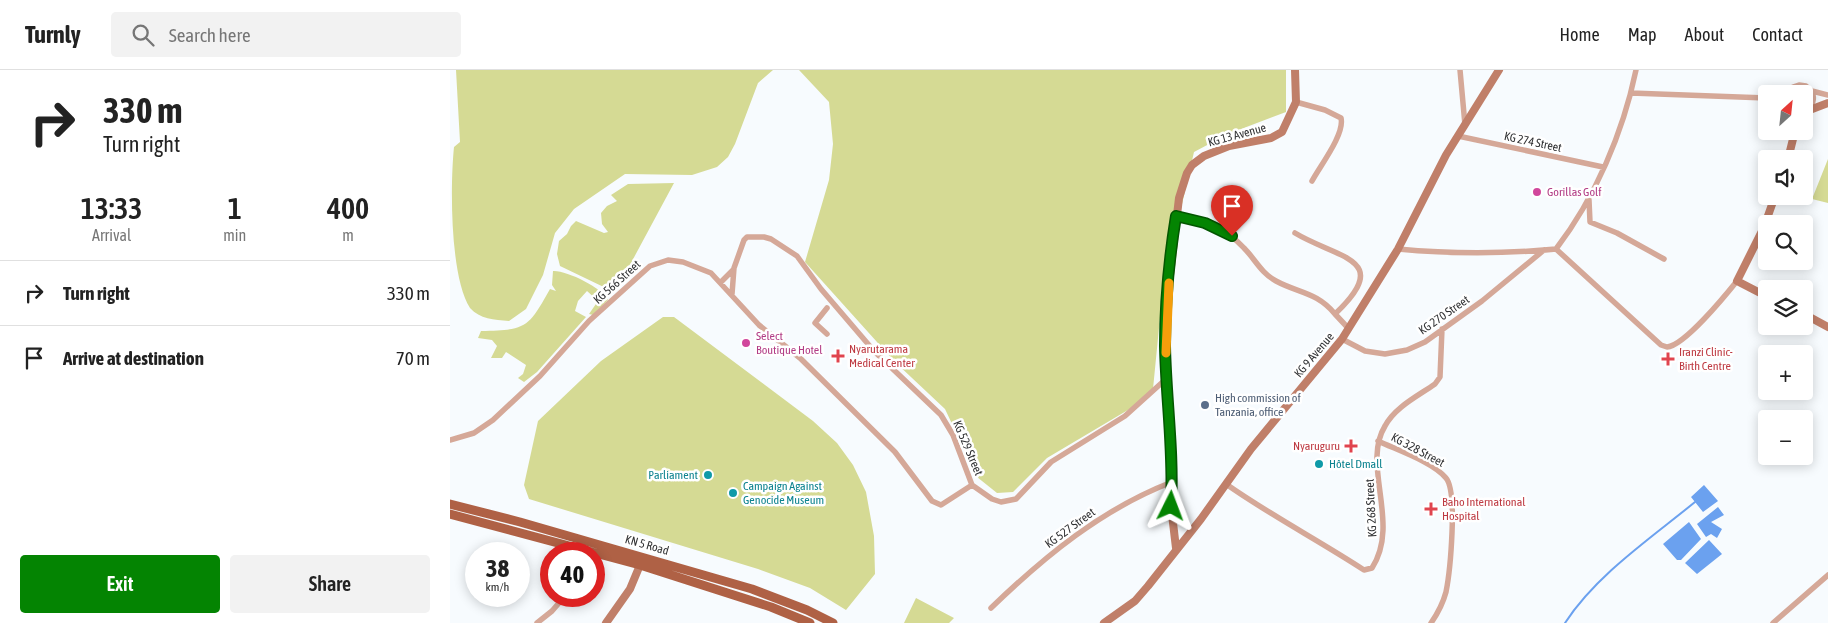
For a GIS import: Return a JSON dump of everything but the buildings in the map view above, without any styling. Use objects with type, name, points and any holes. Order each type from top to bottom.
[{"type":"main road","name":"KN 5 Road","points":[[450,504],[520,522],[744,587],[800,607],[833,623]]},
{"type":"main road","name":"KN 5 Road","points":[[450,514],[548,542]]},
{"type":"main road","name":"KN 5 Road","points":[[605,557],[640,565],[764,604],[810,623]]},
{"type":"street","name":"KG 13 Avenue","points":[[1176,548],[1171,506],[1172,482],[1166,378],[1167,301],[1176,216],[1184,180],[1192,165],[1216,150],[1278,134],[1289,120],[1296,102],[1294,70]]},
{"type":"street","points":[[1460,70],[1466,126]]},
{"type":"street","name":"KG 9 Avenue","points":[[1105,623],[1135,600],[1308,378],[1342,340],[1398,249],[1458,136],[1466,126],[1498,70]]},
{"type":"street","points":[[1556,249],[1578,221],[1603,167],[1631,93],[1636,70]]},
{"type":"street","points":[[1813,91],[1828,95]]},
{"type":"street","points":[[1631,93],[1758,98]]},
{"type":"street","points":[[1296,102],[1334,114],[1341,118],[1342,122],[1336,140],[1312,180]]},
{"type":"street","points":[[1813,109],[1828,103]]},
{"type":"street","name":"KG 274 Street","points":[[1458,136],[1603,167]]},
{"type":"street","points":[[1589,198],[1590,222],[1617,233],[1664,259]]},
{"type":"street","points":[[1398,249],[1434,252],[1513,253],[1556,249],[1661,344],[1667,347],[1679,342],[1717,306],[1737,281],[1764,227],[1772,205]]},
{"type":"street","points":[[1176,216],[1205,223],[1232,236],[1266,274],[1276,281],[1318,298],[1349,329]]},
{"type":"street","points":[[1295,233],[1314,244],[1350,259],[1357,264],[1361,272],[1359,288],[1335,314]]},
{"type":"street","name":"KG 529 Street","points":[[734,268],[744,240],[751,236],[772,239],[797,256],[874,351],[941,415],[953,435],[972,485],[984,494],[1001,502],[1016,499],[1051,462],[1125,416],[1166,378]]},
{"type":"street","name":"KG 270 Street","points":[[1342,340],[1365,351],[1385,354],[1407,350],[1426,342],[1482,301],[1544,250]]},
{"type":"street","name":"KG 566 Street","points":[[450,440],[474,433],[493,420],[550,364],[589,321],[650,266],[668,260],[698,266],[721,282],[759,325],[800,358],[895,452],[937,505],[947,503],[972,485]]},
{"type":"street","points":[[721,282],[734,268]]},
{"type":"street","points":[[732,294],[734,268]]},
{"type":"street","points":[[1737,281],[1758,292]]},
{"type":"street","points":[[827,308],[815,323],[827,334]]},
{"type":"street","points":[[1813,319],[1828,327]]},
{"type":"street","name":"KG 268 Street","points":[[1226,484],[1252,503],[1368,570],[1375,564],[1384,535],[1378,441],[1390,418],[1434,384],[1440,376],[1442,329]]},
{"type":"street","name":"KG 328 Street","points":[[1378,441],[1436,468],[1452,487],[1453,508],[1446,590],[1441,606],[1431,623]]},
{"type":"street","name":"KG 527 Street","points":[[991,608],[1031,570],[1092,523],[1116,508],[1172,482]]},
{"type":"street","points":[[606,623],[630,590],[640,565]]},
{"type":"street","points":[[1777,622],[1801,596],[1828,575]]},
{"type":"street","points":[[536,623],[555,607]]},
{"type":"green space","points":[[456,70],[773,70],[758,83],[735,144],[728,157],[717,167],[692,175],[625,174],[574,209],[555,233],[543,275],[526,309],[509,321],[488,318],[474,312],[463,294],[458,275],[452,207],[454,147],[460,142]]},
{"type":"green space","points":[[799,70],[1286,70],[1286,112],[1228,134],[1194,152],[1163,287],[1153,389],[1133,407],[1047,458],[1013,492],[997,493],[977,477],[945,409],[895,362],[805,262],[829,180],[833,144],[829,102]]},
{"type":"green space","points":[[1828,159],[1828,203],[1813,199]]},
{"type":"green space","points":[[674,183],[617,289],[612,291],[560,266],[557,254],[559,241],[567,234],[576,221],[604,233],[608,232],[602,224],[601,213],[607,206],[617,201],[611,195],[628,184]]},
{"type":"green space","points":[[553,271],[566,273],[592,285],[605,295],[608,300],[593,315],[589,314],[598,301],[587,291],[578,301],[575,311],[586,317],[537,372],[524,382],[518,378],[523,374],[526,365],[506,352],[502,358],[491,358],[497,346],[492,340],[478,338],[481,331],[517,328],[531,319],[550,289],[556,291],[552,285]]},
{"type":"green space","points":[[663,317],[674,317],[813,421],[837,443],[853,465],[866,492],[874,536],[875,574],[846,610],[810,588],[758,569],[529,499],[524,485],[538,421],[601,361]]},
{"type":"green space","points":[[916,598],[954,618],[949,623],[904,623]]},
{"type":"water","points":[[1704,485],[1718,501],[1703,512],[1691,497]]},
{"type":"water","points":[[1718,507],[1724,515],[1711,522],[1722,529],[1717,538],[1711,534],[1706,537],[1697,524]]},
{"type":"water","points":[[1689,522],[1701,539],[1681,560],[1677,560],[1663,544]]},
{"type":"water","points":[[1709,540],[1722,554],[1697,574],[1685,563]]},
{"type":"waterway","points":[[1565,623],[1578,605],[1608,573],[1695,502]]},
{"type":"slow traffic","points":[[1166,353],[1169,283]]},
{"type":"place","name":"Gorillas Golf","points":[[1537,192]]},
{"type":"place","name":"Select Boutique Hotel","points":[[746,343]]},
{"type":"place","name":"Nyarutarama Medical Center","points":[[838,356]]},
{"type":"place","name":"Iranzi Clinic- Birth Centre","points":[[1668,359]]},
{"type":"place","name":"High commission of Tanzania, office","points":[[1205,405]]},
{"type":"place","name":"Nyaruguru","points":[[1351,446]]},
{"type":"place","name":"Hôtel Dmall","points":[[1319,464]]},
{"type":"place","name":"Parliament","points":[[708,475]]},
{"type":"place","name":"Campaign Against Genocide Museum","points":[[733,493]]},
{"type":"place","name":"Baho International Hospital","points":[[1431,509]]},
{"type":"route","points":[[1171,506],[1172,448],[1165,344],[1167,301],[1176,216],[1205,223],[1232,236]]}]
